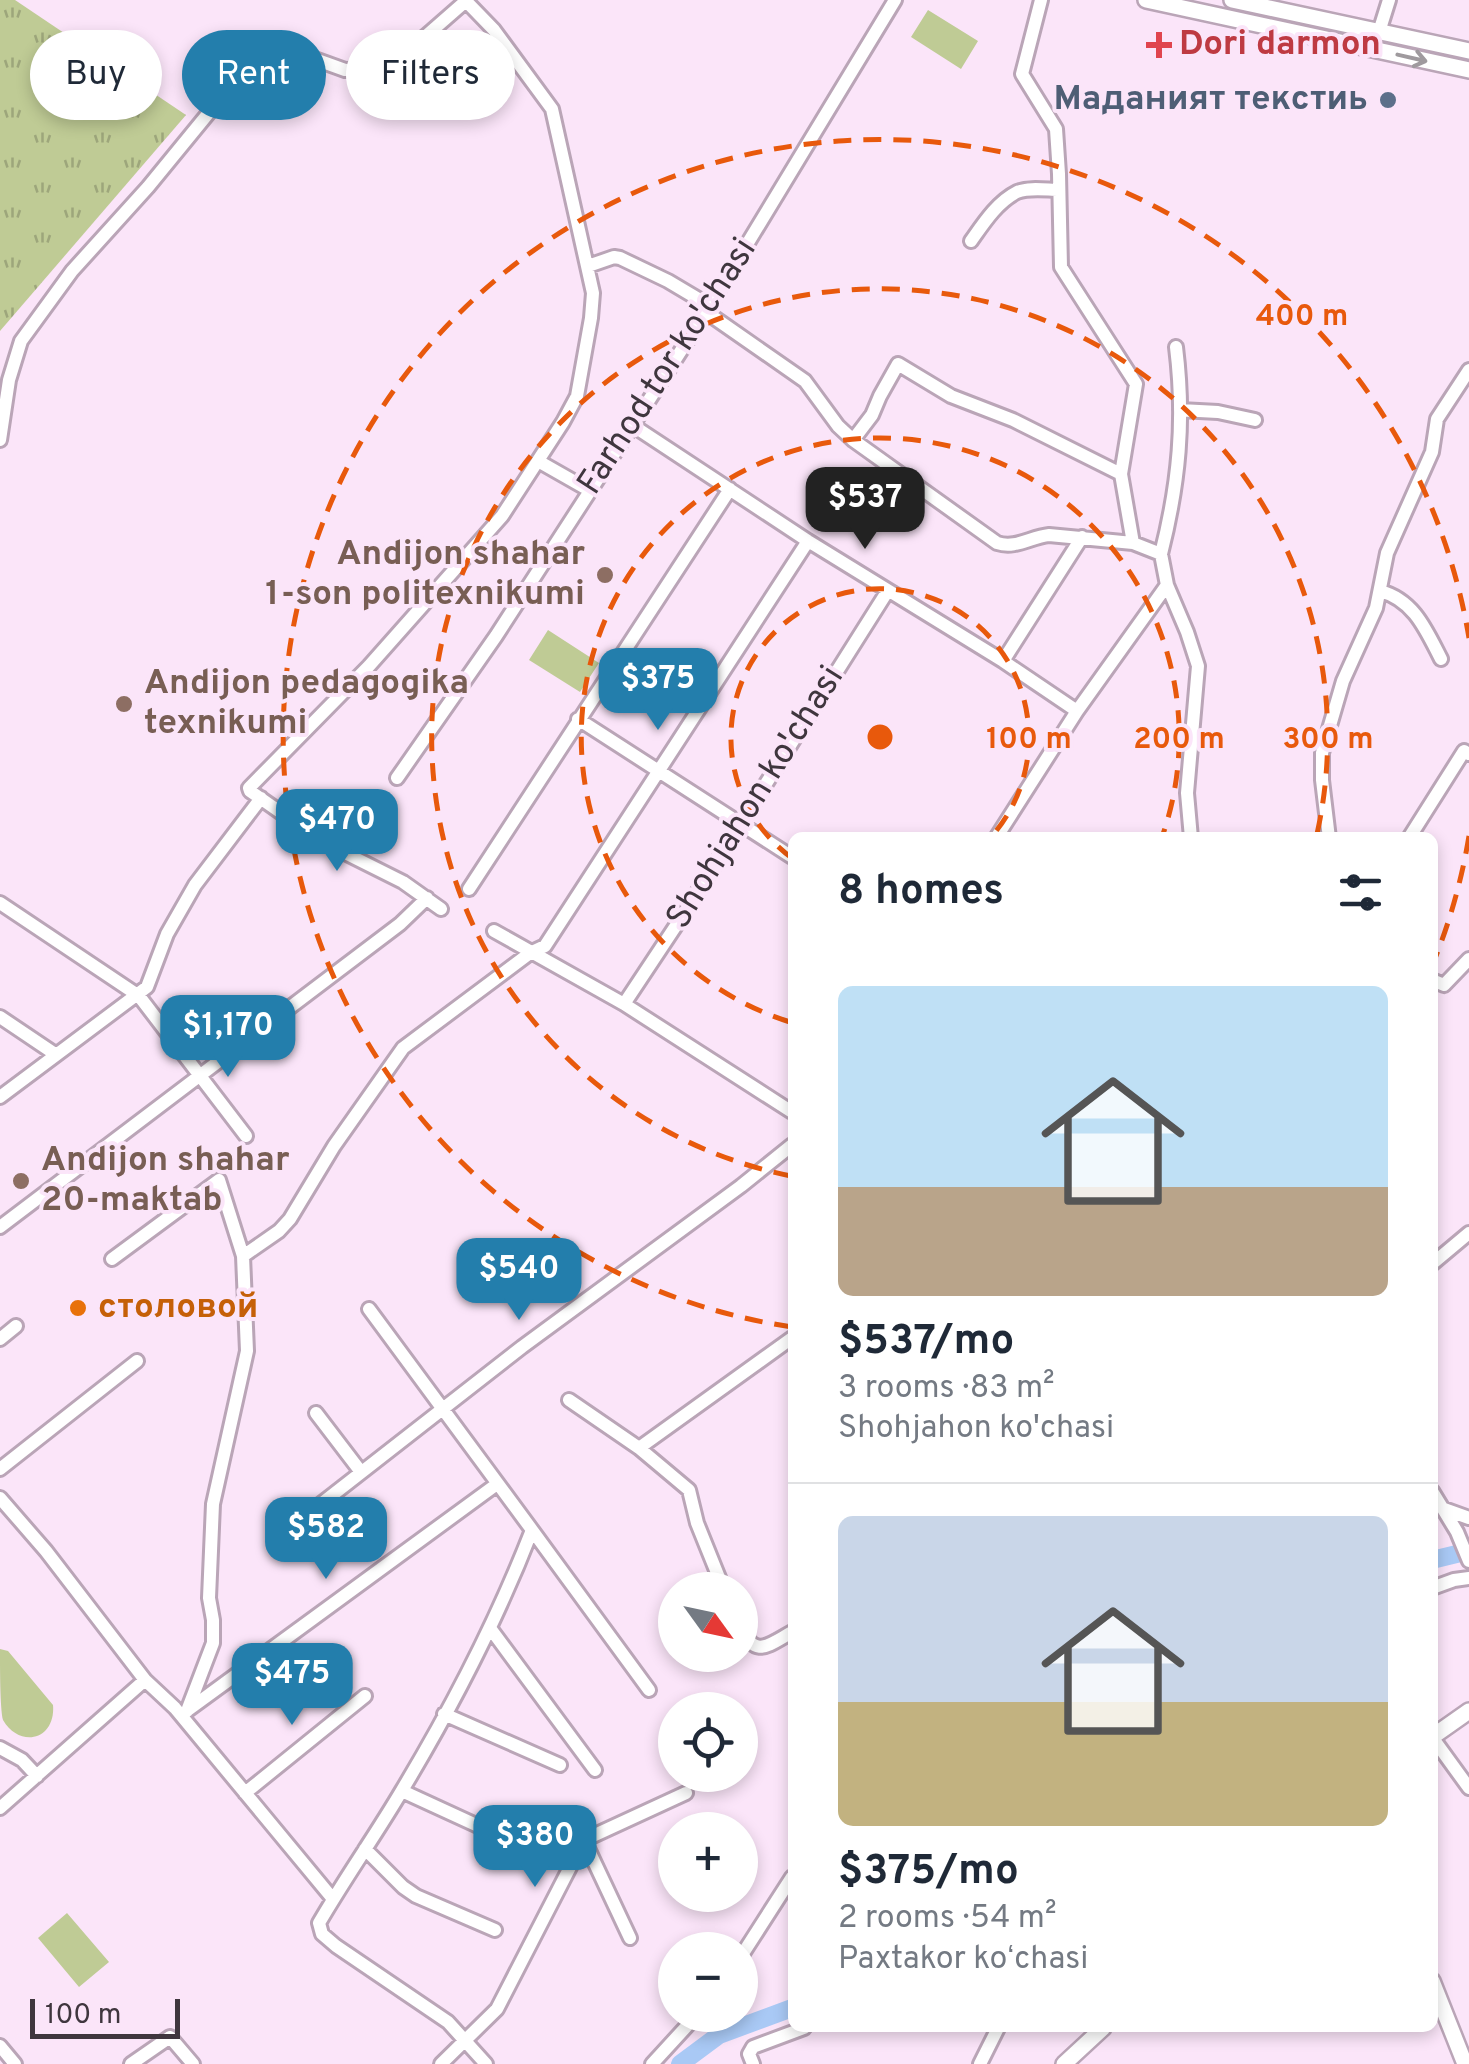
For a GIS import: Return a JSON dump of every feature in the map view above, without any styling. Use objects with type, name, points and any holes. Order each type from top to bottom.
[{"type":"main road","points":[[1146,0],[1469,70]]},
{"type":"main road","points":[[1232,0],[1469,51]]},
{"type":"main road","points":[[1438,1733],[1469,1711]]},
{"type":"main road","points":[[1438,1997],[1464,2064]]},
{"type":"main road","points":[[1064,2064],[1099,2032]]},
{"type":"street","points":[[0,440],[9,380],[21,341],[72,271],[256,55],[284,48],[345,70],[374,68],[411,50],[466,0],[494,30],[552,109],[593,293],[577,396],[502,516],[462,565],[370,666],[251,784],[250,792],[323,842],[403,882],[441,909]]},
{"type":"street","name":"Farhod tor ko'chasi","points":[[397,778],[496,636],[708,309],[895,0]]},
{"type":"street","points":[[1041,0],[1022,74],[1056,129],[1061,267],[1136,384],[1120,474],[1133,543]]},
{"type":"street","points":[[1379,32],[1389,0]]},
{"type":"street","points":[[971,242],[992,212],[1017,192],[1060,190]]},
{"type":"street","points":[[588,266],[620,258],[668,280],[806,381],[838,426],[853,440],[997,543],[1009,547],[1050,534],[1133,543],[1161,554]]},
{"type":"street","points":[[1176,348],[1180,384],[1178,472],[1161,554],[1167,585],[1198,666],[1187,793],[1190,832]]},
{"type":"street","points":[[853,440],[872,415],[898,364],[951,396],[1014,420],[1120,474]]},
{"type":"street","points":[[1329,832],[1322,753],[1342,681],[1376,608],[1387,553],[1432,452],[1437,419],[1464,388],[1469,370]]},
{"type":"street","points":[[1180,410],[1218,412],[1255,420]]},
{"type":"street","points":[[632,426],[1078,712]]},
{"type":"street","points":[[538,460],[589,490]]},
{"type":"street","points":[[469,889],[730,489]]},
{"type":"street","points":[[1003,661],[1082,537]]},
{"type":"street","points":[[242,1256],[290,1219],[334,1146],[403,1048],[545,946],[808,541]]},
{"type":"street","points":[[1000,832],[1167,585]]},
{"type":"street","points":[[1380,591],[1394,594],[1418,615],[1442,659]]},
{"type":"street","name":"Shohjahon ko'chasi","points":[[624,1004],[887,592]]},
{"type":"street","points":[[578,719],[788,855]]},
{"type":"street","points":[[1413,832],[1464,752],[1469,754]]},
{"type":"street","points":[[0,1097],[147,987],[167,934],[195,886],[262,798]]},
{"type":"street","points":[[0,1227],[400,924],[427,898]]},
{"type":"street","points":[[0,903],[139,996],[246,1136]]},
{"type":"street","points":[[494,932],[624,1004],[788,1109]]},
{"type":"street","points":[[1438,982],[1444,985],[1469,959]]},
{"type":"street","points":[[0,1017],[55,1054]]},
{"type":"street","points":[[276,1540],[443,1408],[788,1148]]},
{"type":"street","points":[[112,1258],[219,1180],[242,1256],[247,1351],[214,1504],[209,1598],[214,1620],[213,1643],[184,1713]]},
{"type":"street","points":[[1438,1259],[1469,1232]]},
{"type":"street","points":[[369,1308],[649,1690]]},
{"type":"street","points":[[0,1339],[16,1326]]},
{"type":"street","points":[[639,1448],[788,1341]]},
{"type":"street","points":[[0,1470],[137,1361]]},
{"type":"street","points":[[568,1400],[639,1448],[689,1490],[717,1572]]},
{"type":"street","points":[[316,1412],[361,1472]]},
{"type":"street","points":[[184,1713],[497,1484]]},
{"type":"street","points":[[0,1498],[145,1680],[184,1713],[333,1899]]},
{"type":"street","points":[[1438,1500],[1469,1561]]},
{"type":"street","points":[[1444,1509],[1469,1518]]},
{"type":"street","points":[[486,2064],[448,2022],[322,1934],[319,1923],[402,1792],[506,1598],[532,1530]]},
{"type":"street","points":[[1438,1586],[1469,1578]]},
{"type":"street","points":[[490,1628],[595,1770]]},
{"type":"street","points":[[758,1648],[788,1634]]},
{"type":"street","points":[[0,1808],[145,1680]]},
{"type":"street","points":[[245,1793],[365,1696]]},
{"type":"street","points":[[444,1714],[560,1765]]},
{"type":"street","points":[[1438,1745],[1469,1788]]},
{"type":"street","points":[[0,1748],[22,1760],[37,1776]]},
{"type":"street","points":[[402,1792],[526,1848]]},
{"type":"street","points":[[441,2064],[498,2009],[584,1840],[686,1793]]},
{"type":"street","points":[[584,1840],[630,1938]]},
{"type":"street","points":[[365,1849],[416,1896],[494,1930]]},
{"type":"street","points":[[756,1932],[788,1882]]},
{"type":"street","points":[[652,2064],[681,2032]]},
{"type":"street","points":[[753,2064],[749,2054],[753,2047],[793,2032]]},
{"type":"street","points":[[980,2064],[996,2032]]},
{"type":"street","points":[[131,2064],[170,2037],[192,2064]]},
{"type":"street","points":[[0,2046],[16,2064]]},
{"type":"green space","points":[[0,0],[15,0],[60,30],[30,30],[30,120],[162,120],[162,99],[182,112],[182,120],[0,331]]},
{"type":"green space","points":[[928,10],[978,41],[961,69],[911,37]]},
{"type":"green space","points":[[548,630],[599,663],[580,692],[529,660]]},
{"type":"green space","points":[[0,1649],[8,1651],[53,1705],[49,1726],[43,1733],[18,1735],[3,1720]]},
{"type":"green space","points":[[67,1913],[109,1962],[79,1987],[38,1938]]},
{"type":"waterway","points":[[1438,1559],[1469,1551]]},
{"type":"waterway","points":[[680,2064],[719,2035],[788,2009]]},
{"type":"place","name":"Dori darmon","points":[[1159,45]]},
{"type":"place","name":"Маданият текстиь","points":[[1388,100]]},
{"type":"place","name":"Andijon shahar 1-son politexnikumi","points":[[605,575]]},
{"type":"place","name":"Andijon pedagogika texnikumi","points":[[124,704]]},
{"type":"place","name":"Andijon shahar 20-maktab","points":[[21,1181]]},
{"type":"place","name":"столовой","points":[[78,1308]]}]
